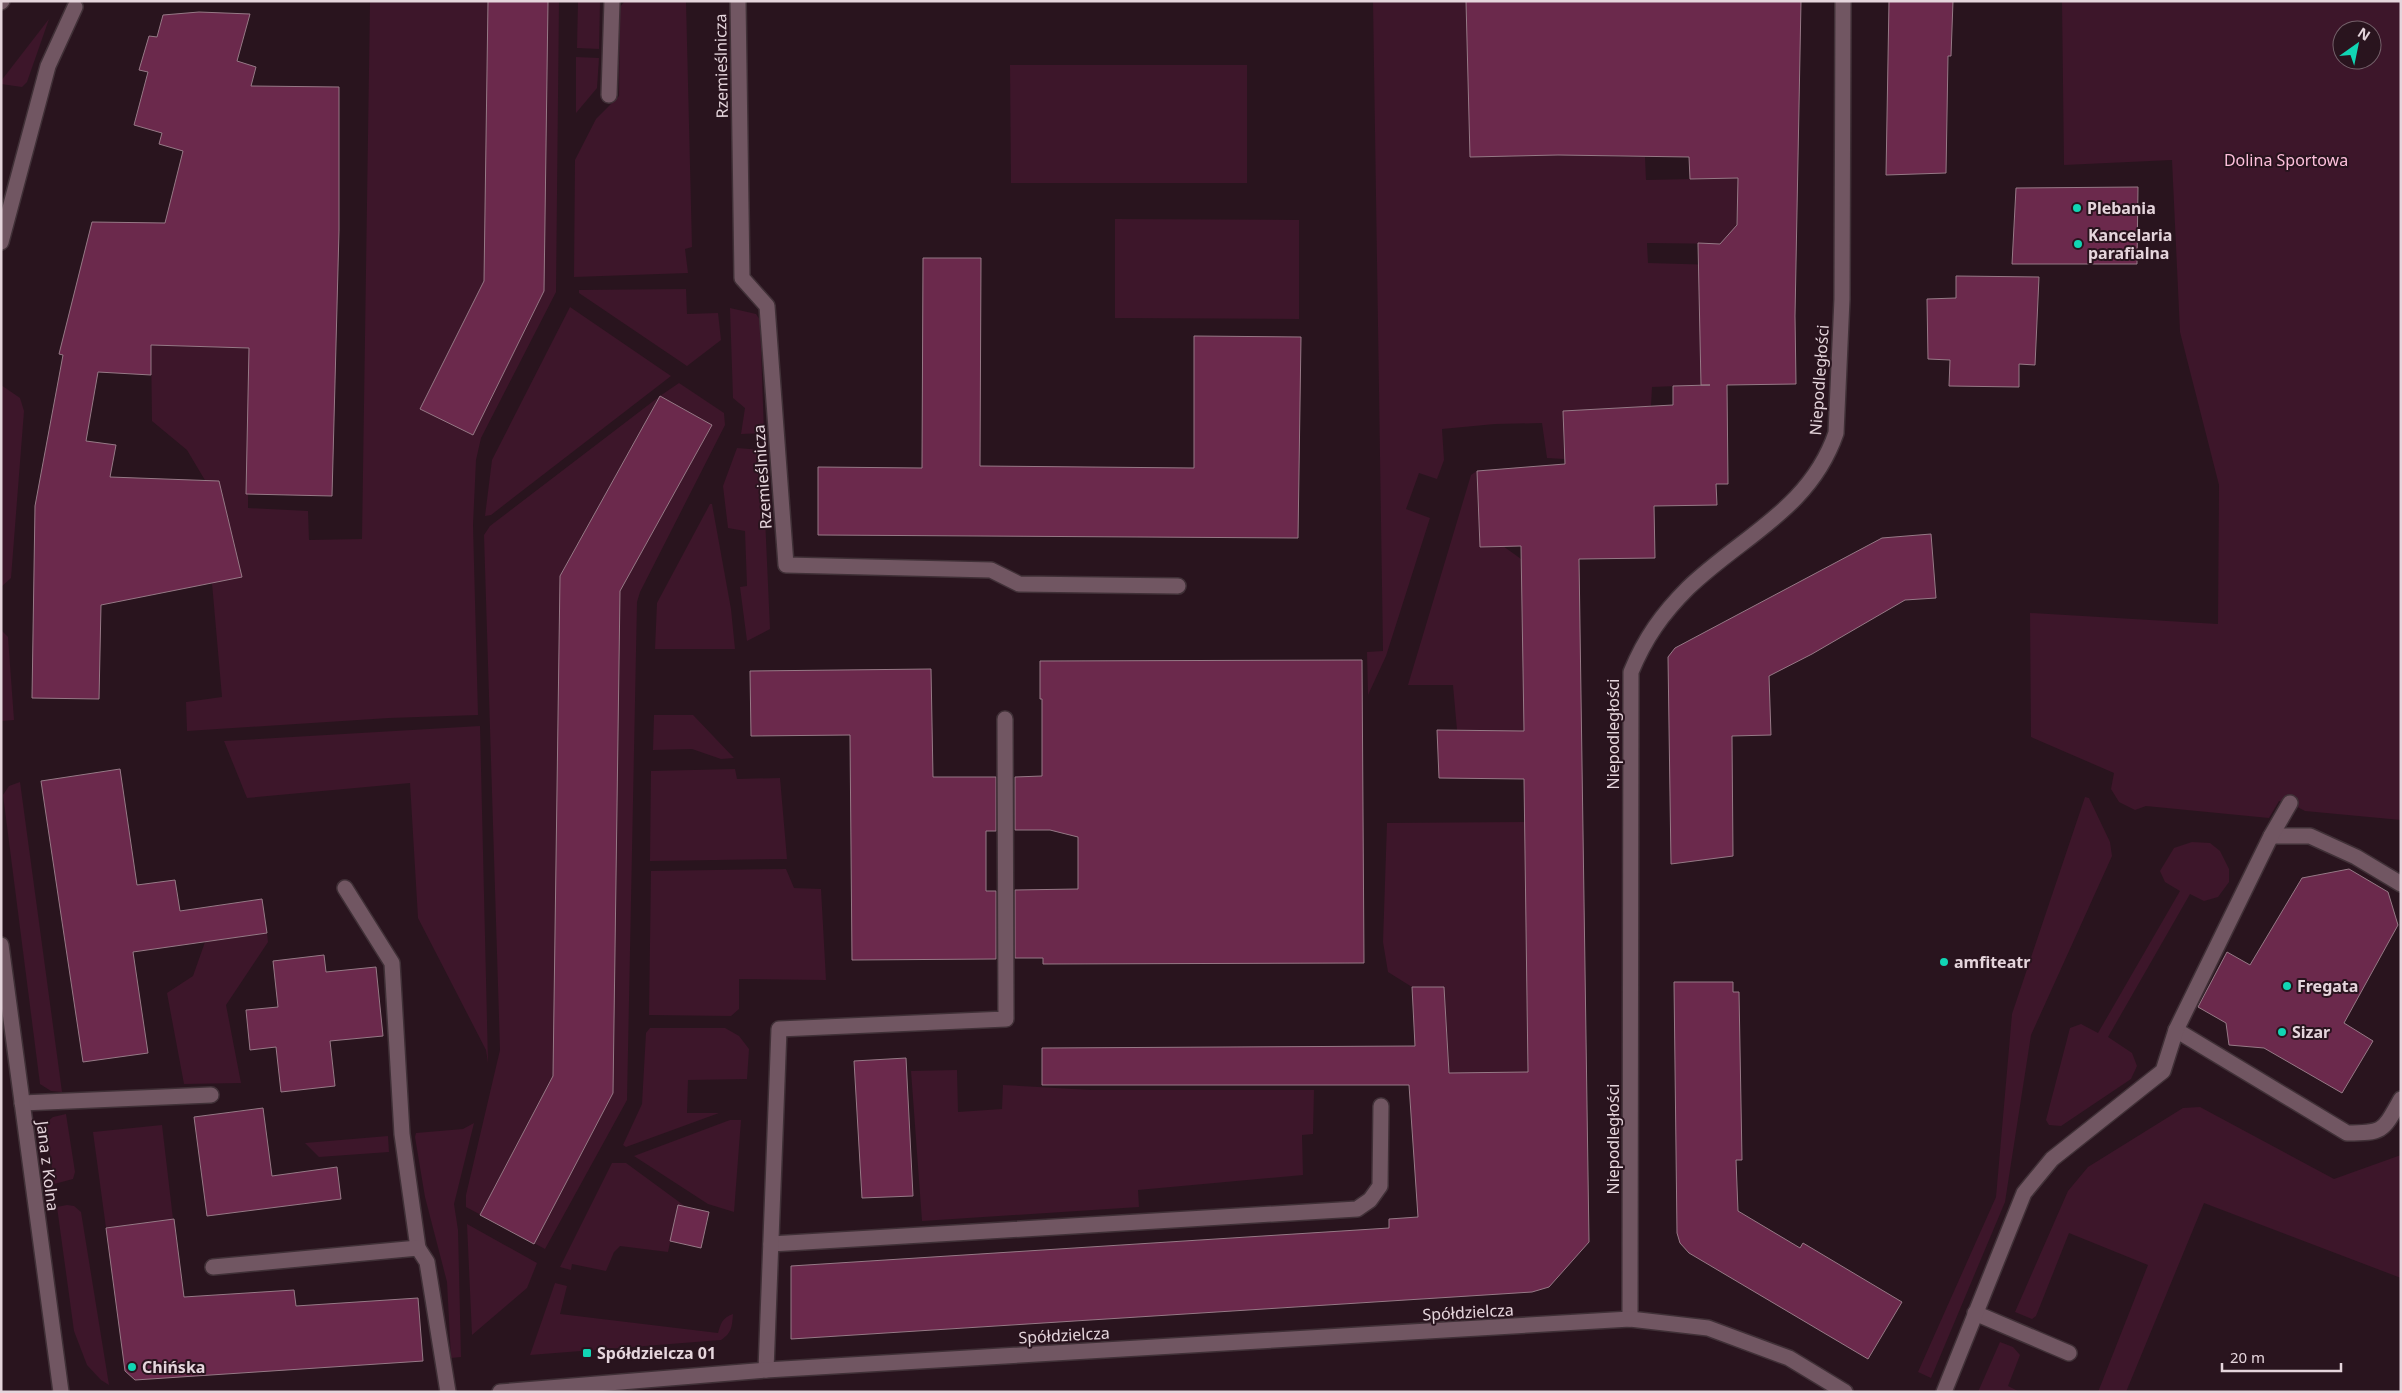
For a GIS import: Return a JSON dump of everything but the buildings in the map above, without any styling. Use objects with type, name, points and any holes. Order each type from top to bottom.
[{"type":"street","points":[[609,95],[612,1]]},
{"type":"street","name":"Rzemieślnicza","points":[[738,1],[742,278],[767,306],[786,565],[991,570],[1019,584],[1178,586]]},
{"type":"street","name":"Niepodległości","points":[[1630,1319],[1631,672],[1644,642],[1666,611],[1690,586],[1782,512],[1817,475],[1829,454],[1836,433],[1842,299],[1843,1]]},
{"type":"street","points":[[1,242],[45,74],[75,7]]},
{"type":"street","points":[[766,1370],[778,1030],[1006,1019],[1005,719]]},
{"type":"street","points":[[1944,1392],[2024,1193],[2052,1159],[2163,1071],[2176,1030],[2271,836],[2290,803]]},
{"type":"street","points":[[2271,836],[2310,836],[2356,857],[2401,884]]},
{"type":"street","points":[[345,888],[392,963],[402,1134],[418,1248],[427,1262],[448,1392]]},
{"type":"street","name":"Jana z Kolna","points":[[1,944],[4,985],[61,1392]]},
{"type":"street","points":[[2176,1030],[2347,1133],[2372,1133],[2384,1128],[2401,1099]]},
{"type":"street","points":[[22,1104],[212,1095]]},
{"type":"street","points":[[771,1244],[1357,1208],[1370,1200],[1380,1186],[1381,1106]]},
{"type":"street","points":[[213,1267],[418,1248]]},
{"type":"street","points":[[1975,1313],[2068,1353]]},
{"type":"street","points":[[1630,1319],[1708,1328],[1789,1358],[1846,1392]]},
{"type":"street","name":"Spółdzielcza","points":[[500,1392],[766,1370],[1630,1319]]},
{"type":"green space","points":[[370,1],[559,1],[556,292],[481,438],[476,460],[473,525],[478,715],[389,718],[187,731],[186,702],[222,697],[212,583],[212,492],[187,450],[152,421],[151,345],[249,348],[248,508],[308,511],[309,540],[362,539]]},
{"type":"green space","points":[[578,1],[600,1],[599,49],[577,48]]},
{"type":"green space","points":[[625,1],[686,1],[692,247],[685,249],[688,273],[574,277],[575,160],[596,119],[619,96],[620,7]]},
{"type":"green space","points":[[1373,1],[1466,1],[1470,157],[1558,155],[1645,157],[1646,180],[1738,178],[1736,244],[1647,243],[1648,263],[1718,265],[1735,317],[1700,318],[1701,385],[1652,387],[1651,406],[1563,411],[1564,459],[1547,458],[1542,423],[1495,424],[1442,429],[1444,460],[1437,479],[1419,473],[1406,509],[1430,518],[1386,656],[1368,695],[1367,652],[1383,651]]},
{"type":"green space","name":"Dolina Sportowa","points":[[2062,1],[2401,1],[2401,820],[2305,811],[2290,803],[2279,801],[2269,818],[2146,806],[2135,810],[2119,802],[2111,789],[2114,773],[2031,737],[2030,613],[2218,624],[2219,485],[2180,332],[2172,160],[2064,165]]},
{"type":"green space","points":[[49,19],[27,82],[22,87],[1,84],[1,81]]},
{"type":"green space","points":[[576,57],[599,58],[597,88],[576,113]]},
{"type":"green space","points":[[1010,65],[1247,65],[1247,183],[1011,183]]},
{"type":"green space","points":[[1115,219],[1299,220],[1299,319],[1115,318]]},
{"type":"green space","points":[[686,289],[687,314],[718,313],[721,340],[687,366],[579,293],[579,290]]},
{"type":"green space","points":[[570,307],[671,376],[491,515],[485,516],[492,460]]},
{"type":"green space","points":[[730,308],[756,314],[760,320],[764,433],[741,434],[745,408],[733,398]]},
{"type":"green space","points":[[679,383],[724,413],[725,425],[640,592],[637,602],[627,1100],[545,1249],[466,1207],[466,1195],[500,1050],[484,535],[490,526]]},
{"type":"green space","points":[[1,385],[20,398],[24,411],[11,578],[1,587]]},
{"type":"green space","points":[[737,448],[762,450],[770,629],[747,641],[740,587],[747,586],[745,531],[728,528],[723,486]]},
{"type":"green space","points":[[1477,471],[1480,546],[1503,546],[1521,559],[1524,745],[1498,730],[1457,730],[1453,685],[1408,685],[1471,475]]},
{"type":"green space","points":[[710,504],[712,504],[731,609],[735,649],[655,649],[657,603]]},
{"type":"green space","points":[[1,630],[8,637],[14,720],[1,721]]},
{"type":"green space","points":[[654,715],[693,715],[734,758],[721,759],[692,749],[653,750]]},
{"type":"green space","points":[[480,726],[488,1063],[486,1050],[418,918],[410,783],[247,798],[224,741]]},
{"type":"green space","points":[[735,769],[737,779],[780,778],[787,859],[650,861],[651,771]]},
{"type":"green space","points":[[20,782],[62,1092],[51,1091],[40,1084],[3,795],[9,786]]},
{"type":"green space","points":[[2085,797],[2089,798],[2110,842],[2112,856],[2031,1035],[2005,1202],[1931,1378],[1918,1372],[1996,1197],[2012,1014]]},
{"type":"green space","points":[[1525,822],[1528,1095],[1449,1073],[1444,988],[1412,987],[1388,972],[1383,942],[1387,823]]},
{"type":"green space","points":[[2192,842],[2210,843],[2220,851],[2229,869],[2229,882],[2218,897],[2204,901],[2190,894],[2108,1037],[2132,1053],[2137,1066],[2131,1079],[2061,1126],[2049,1125],[2046,1120],[2070,1028],[2081,1024],[2098,1033],[2180,891],[2165,882],[2160,871],[2174,848]]},
{"type":"green space","points":[[786,869],[794,888],[821,889],[826,980],[739,979],[739,1009],[731,1016],[649,1015],[651,871]]},
{"type":"green space","points":[[267,933],[268,942],[226,1005],[241,1083],[184,1084],[167,993],[193,976],[205,942]]},
{"type":"green space","points":[[650,1028],[725,1028],[739,1036],[749,1049],[747,1079],[688,1080],[687,1113],[719,1113],[626,1147],[623,1145],[642,1104],[646,1033]]},
{"type":"green space","points":[[957,1070],[958,1112],[1002,1109],[1003,1085],[1091,1090],[1314,1090],[1313,1134],[1302,1135],[1303,1175],[1138,1190],[1139,1207],[922,1221],[911,1071]]},
{"type":"green space","points":[[2200,1107],[2334,1179],[2401,1155],[2401,1278],[2204,1203],[2126,1392],[2098,1392],[2148,1265],[2069,1233],[2036,1316],[2032,1319],[2015,1312],[2068,1191],[2088,1167],[2183,1108]]},
{"type":"green space","points":[[66,1114],[75,1172],[73,1179],[54,1184],[46,1123],[53,1117]]},
{"type":"green space","points":[[730,1120],[741,1120],[734,1212],[708,1204],[634,1156]]},
{"type":"green space","points":[[474,1123],[454,1204],[458,1230],[461,1357],[451,1358],[447,1282],[425,1197],[415,1137],[416,1133],[463,1129]]},
{"type":"green space","points":[[162,1125],[173,1219],[106,1228],[93,1132]]},
{"type":"green space","points":[[388,1136],[389,1152],[319,1157],[305,1143]]},
{"type":"green space","points":[[612,1163],[626,1163],[686,1207],[678,1205],[668,1252],[620,1246],[614,1252],[606,1271],[572,1264],[571,1270],[560,1267]]},
{"type":"green space","points":[[74,1206],[81,1212],[109,1385],[101,1380],[87,1365],[74,1331],[57,1207]]},
{"type":"green space","points":[[467,1224],[537,1263],[527,1288],[472,1335]]},
{"type":"green space","points":[[555,1283],[567,1286],[560,1314],[718,1333],[722,1321],[733,1314],[732,1326],[727,1335],[721,1340],[530,1355]]},
{"type":"green space","points":[[2000,1342],[2013,1347],[2020,1355],[2008,1386],[2020,1392],[1978,1392]]},
{"type":"place","name":"Plebania","points":[[2077,208]]},
{"type":"place","name":"Kancelaria parafialna","points":[[2078,244]]},
{"type":"place","name":"amfiteatr","points":[[1944,962]]},
{"type":"place","name":"Fregata","points":[[2287,986]]},
{"type":"place","name":"Sizar","points":[[2282,1032]]},
{"type":"place","name":"Spółdzielcza 01","points":[[587,1353]]},
{"type":"place","name":"Chińska","points":[[132,1367]]}]
